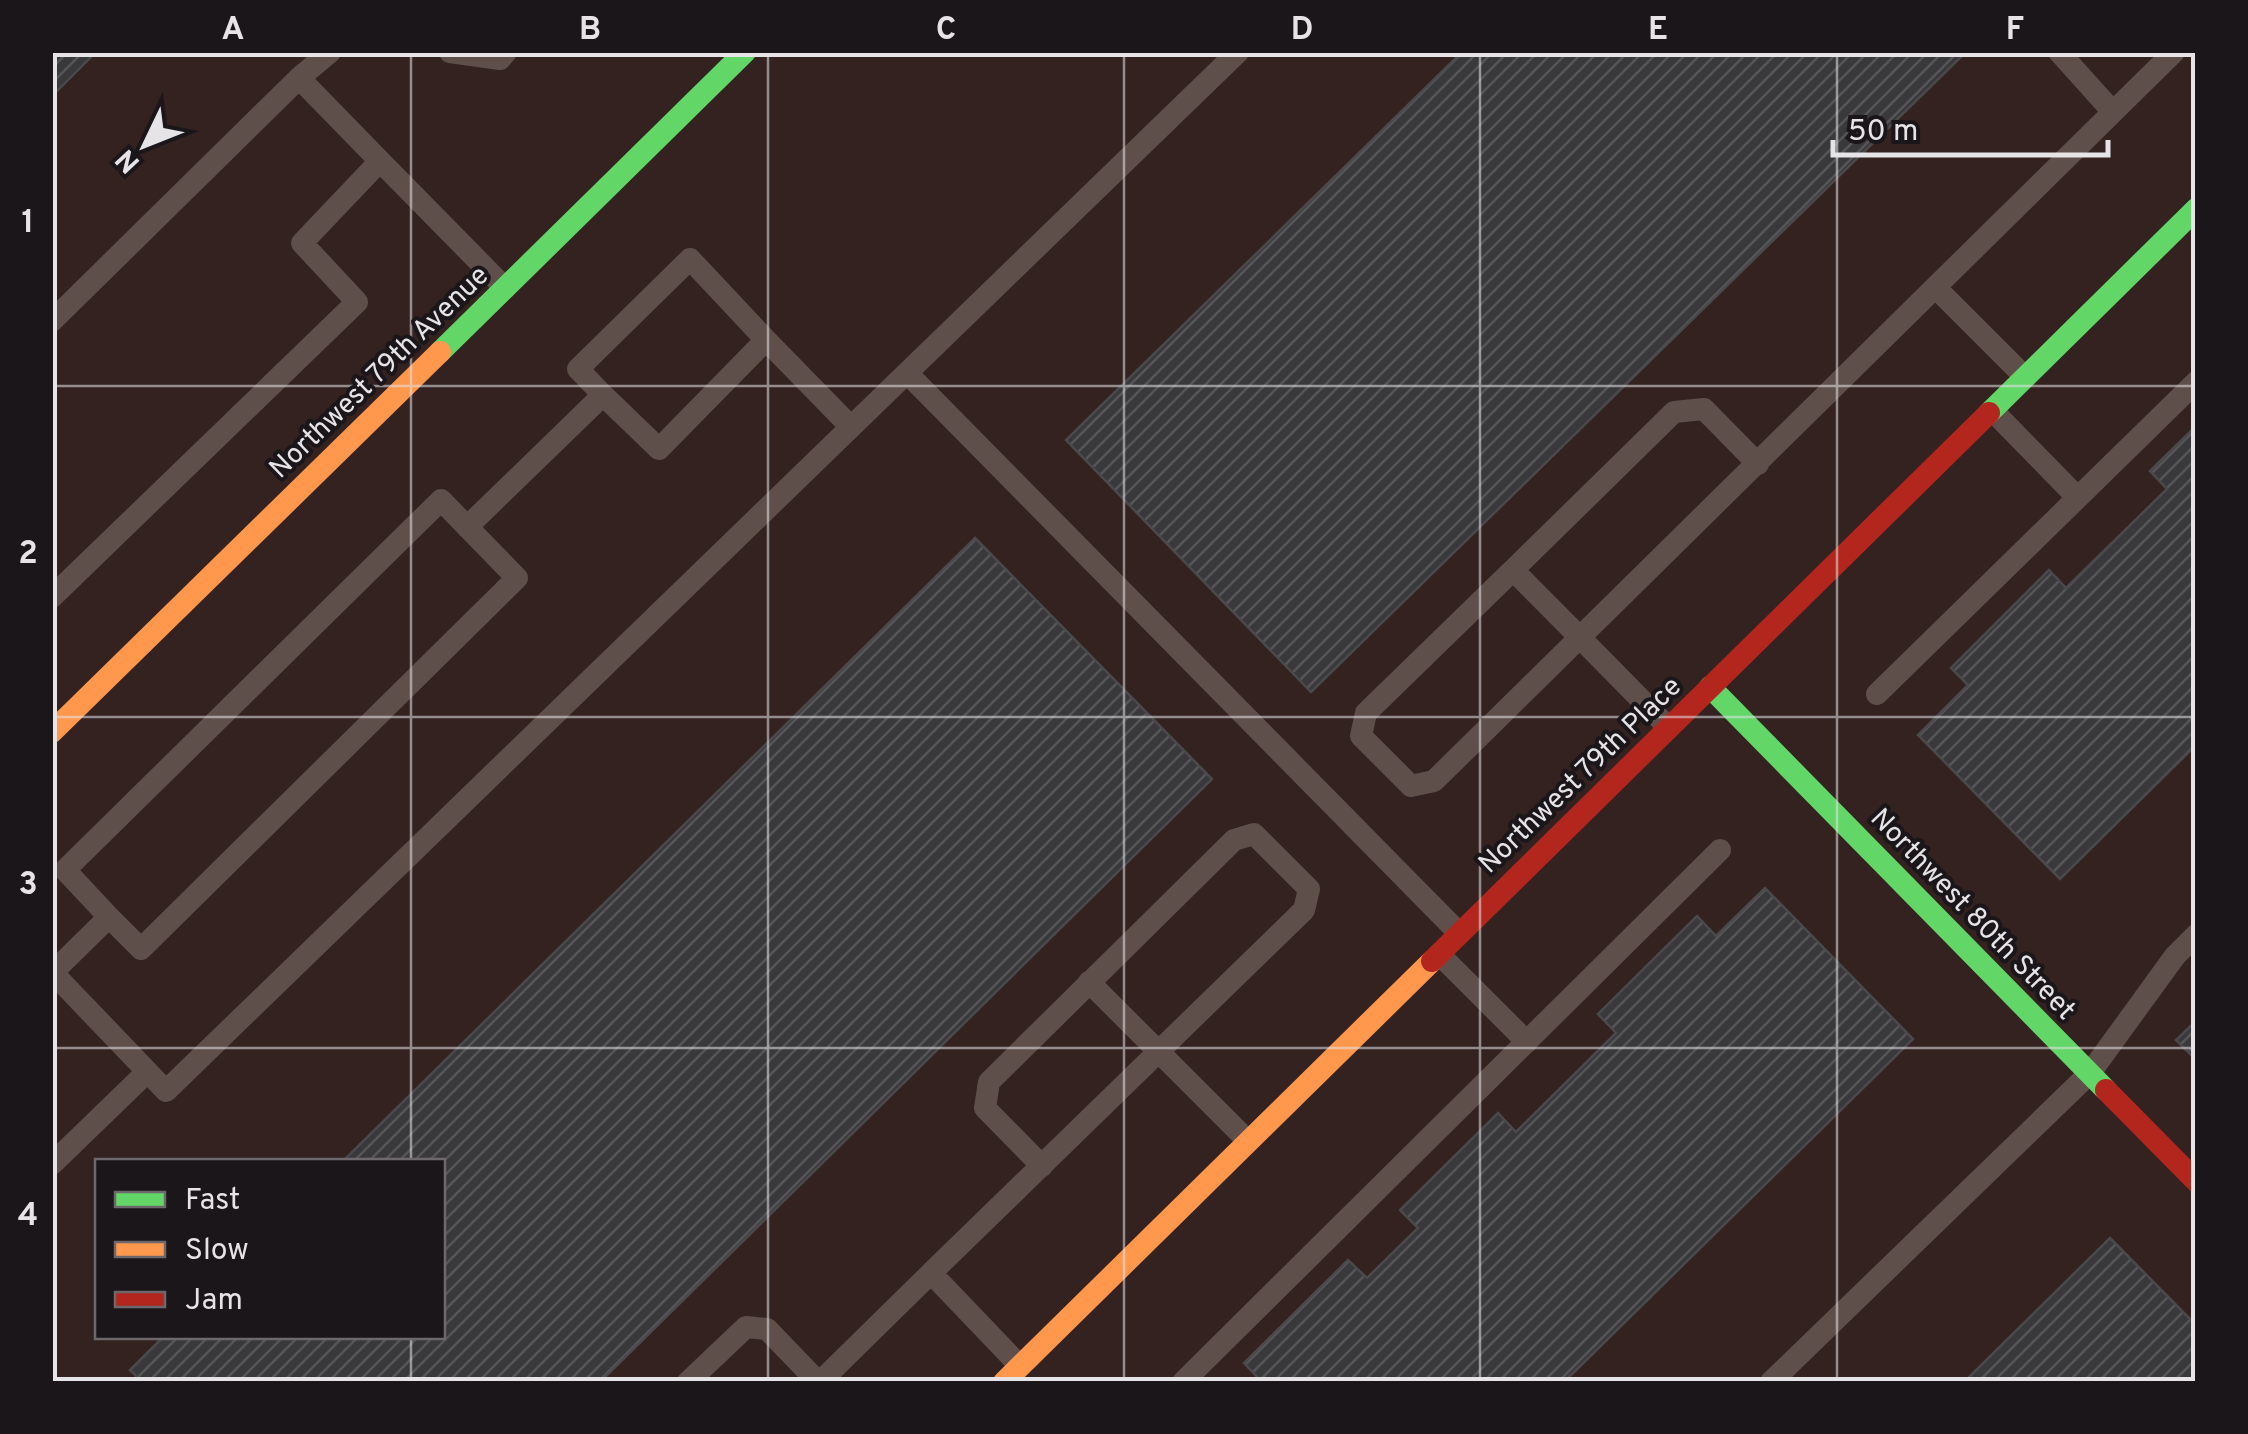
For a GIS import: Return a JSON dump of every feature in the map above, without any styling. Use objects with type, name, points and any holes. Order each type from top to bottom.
[{"type":"main road","name":"Northwest 79th Avenue","points":[[52,732],[745,52]]},
{"type":"main road","name":"Northwest 79th Place","points":[[1012,1374],[2196,209]]},
{"type":"main road","name":"Northwest 80th Street","points":[[1710,687],[2196,1181]]},
{"type":"lane","points":[[52,321],[330,52]]},
{"type":"lane","points":[[450,52],[500,59],[506,52]]},
{"type":"lane","points":[[109,916],[53,972],[166,1091],[1238,52]]},
{"type":"lane","points":[[2059,52],[2058,57],[2114,112]]},
{"type":"lane","points":[[1758,464],[1704,409],[1674,412],[1366,713],[1361,736],[1411,786],[1434,780],[1581,639],[1758,464],[2114,112],[2174,52]]},
{"type":"lane","points":[[299,78],[506,288]]},
{"type":"lane","points":[[52,597],[357,302],[302,243],[380,162]]},
{"type":"lane","points":[[766,340],[660,449],[578,369],[690,259],[851,428]]},
{"type":"lane","points":[[1936,288],[2025,378]]},
{"type":"lane","points":[[907,373],[1459,933]]},
{"type":"lane","points":[[1876,694],[2196,382]]},
{"type":"lane","points":[[467,527],[602,396]]},
{"type":"lane","points":[[1992,410],[2078,497]]},
{"type":"lane","points":[[441,500],[517,578],[141,948],[109,916],[65,870],[441,500]]},
{"type":"lane","points":[[1513,570],[1668,727]]},
{"type":"lane","points":[[688,1382],[746,1327],[767,1329],[819,1382],[1160,1052],[1304,910],[1309,889],[1254,834],[1234,840],[989,1082],[985,1108],[1042,1166]]},
{"type":"lane","points":[[1183,1382],[1720,850]]},
{"type":"lane","points":[[1771,1382],[2090,1073],[2175,956],[2196,935]]},
{"type":"lane","points":[[1439,954],[1527,1042]]},
{"type":"lane","points":[[1089,982],[1248,1141]]},
{"type":"lane","points":[[52,1164],[147,1072]]},
{"type":"lane","points":[[930,1273],[1012,1374]]},
{"type":"shaded area","points":[[52,53],[2195,53],[2195,1381],[53,1381]]},
{"type":"building","points":[[52,52],[96,52],[52,96]]},
{"type":"building","points":[[1462,52],[1966,52],[1311,692],[1066,440]]},
{"type":"building","points":[[2196,426],[2196,745],[2060,879],[1918,735],[1968,685],[1951,668],[2049,570],[2066,588],[2167,489],[2150,471]]},
{"type":"building","points":[[975,538],[1212,779],[600,1382],[142,1382],[130,1370],[161,1339],[445,1339],[445,1159],[345,1159]]},
{"type":"building","points":[[1765,888],[1913,1039],[1564,1382],[1262,1382],[1244,1363],[1348,1260],[1367,1278],[1418,1228],[1400,1210],[1498,1113],[1516,1132],[1616,1033],[1598,1014],[1697,916],[1716,936]]},
{"type":"building","points":[[2196,1021],[2196,1060],[2176,1040]]},
{"type":"building","points":[[2110,1238],[2196,1325],[2196,1382],[1964,1382]]},
{"type":"traffic: fast","points":[[440,352],[745,52]]},
{"type":"traffic: fast","points":[[1989,413],[2196,209]]},
{"type":"traffic: fast","points":[[1710,687],[2106,1090]]},
{"type":"traffic: slow","points":[[52,732],[440,352]]},
{"type":"traffic: slow","points":[[1004,1382],[1432,961]]},
{"type":"traffic: jam","points":[[1432,961],[1989,413]]},
{"type":"traffic: jam","points":[[2106,1090],[2196,1181]]}]
